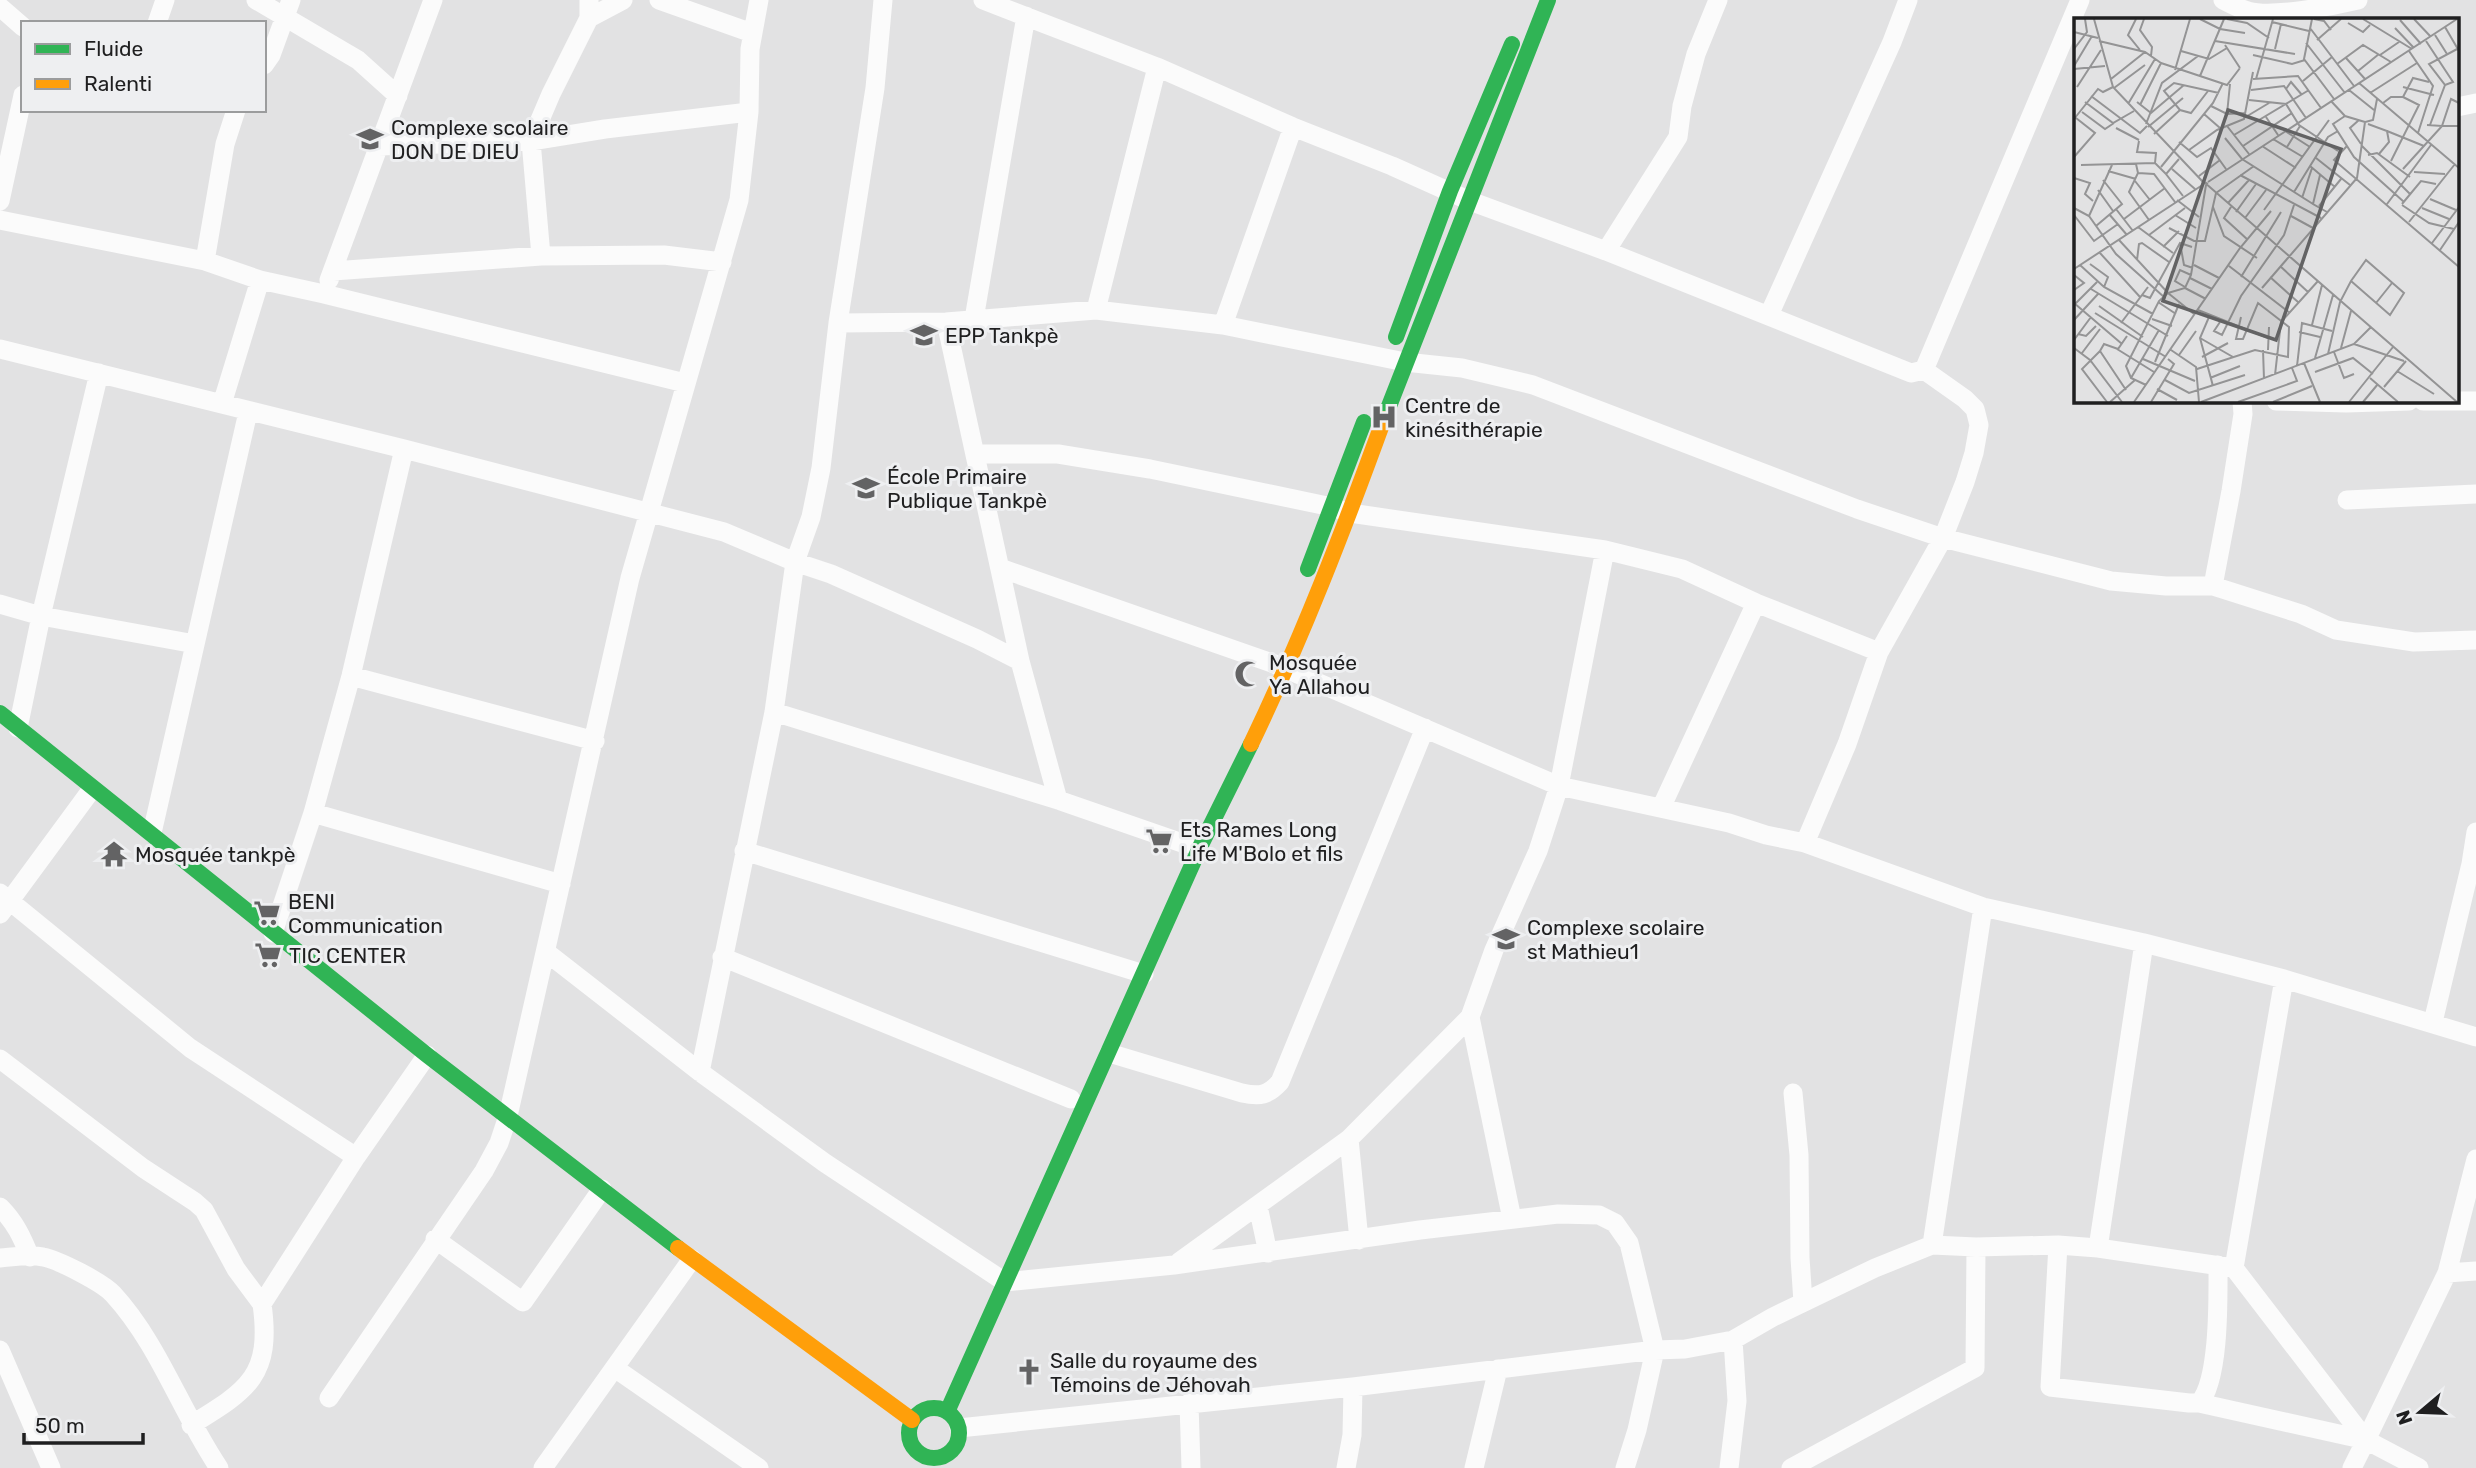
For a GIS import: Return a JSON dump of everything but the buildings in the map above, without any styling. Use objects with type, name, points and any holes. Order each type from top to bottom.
[{"type":"main road","points":[[1392,364],[1470,201],[1548,0]]},
{"type":"main road","points":[[1042,1161],[1070,1099],[1202,845],[1280,666],[1341,510],[1450,191],[1516,33]]},
{"type":"main road","points":[[1302,585],[1341,510],[1369,408]]},
{"type":"main road","points":[[947,1416],[994,1276],[1109,1053],[1185,844],[1280,666],[1287,624]]},
{"type":"main road","points":[[0,713],[427,1055],[692,1259],[912,1420]]},
{"type":"main road","points":[[947,1416],[925,1409],[912,1420],[909,1438],[915,1461],[949,1459],[956,1445],[947,1416],[969,1323]]},
{"type":"street","points":[[158,21],[165,0]]},
{"type":"street","points":[[256,0],[288,8],[358,60],[398,96]]},
{"type":"street","points":[[324,294],[433,0]]},
{"type":"street","points":[[541,256],[531,141],[589,9],[623,0]]},
{"type":"street","points":[[659,0],[752,33]]},
{"type":"street","points":[[329,1398],[435,1239],[484,1171],[499,1143],[508,1116],[630,579],[739,200],[749,112],[752,33],[759,0]]},
{"type":"street","points":[[701,1072],[722,957],[774,712],[795,562],[811,517],[821,468],[838,323],[875,88],[883,0]]},
{"type":"street","points":[[983,0],[1157,67],[1470,201],[1606,251],[1911,373],[1924,370],[1965,399],[1975,410],[1979,425],[1965,482],[1943,538],[1879,652],[1847,744],[1805,843]]},
{"type":"street","points":[[1606,251],[1678,138],[1682,106],[1696,54],[1718,0]]},
{"type":"street","points":[[1769,315],[1892,42],[1908,0]]},
{"type":"street","points":[[1924,370],[2080,0]]},
{"type":"street","points":[[2223,0],[2250,10],[2288,11],[2331,7],[2358,0]]},
{"type":"street","points":[[0,7],[21,25]]},
{"type":"street","points":[[266,62],[288,8]]},
{"type":"street","points":[[974,320],[1026,16]]},
{"type":"street","points":[[1096,310],[1157,67]]},
{"type":"street","points":[[2458,107],[2476,103]]},
{"type":"street","points":[[0,201],[21,104]]},
{"type":"street","points":[[205,261],[225,144],[235,112]]},
{"type":"street","points":[[379,146],[531,141],[605,129],[749,112]]},
{"type":"street","points":[[1223,325],[1293,127]]},
{"type":"street","points":[[0,220],[205,261],[260,280],[685,383]]},
{"type":"street","points":[[333,271],[541,256],[664,256],[722,262]]},
{"type":"street","points":[[222,404],[260,280]]},
{"type":"street","points":[[838,323],[946,322],[1096,310],[1223,325],[1392,364],[1462,368],[1533,385],[1857,509],[1943,538],[2111,581],[2166,586],[2213,586],[2301,614],[2336,630],[2414,642],[2476,640]]},
{"type":"street","points":[[946,322],[1020,661],[1058,800]]},
{"type":"street","points":[[0,348],[724,532],[841,579],[1020,661]]},
{"type":"street","points":[[18,727],[41,617],[99,373]]},
{"type":"street","points":[[2458,401],[2476,401]]},
{"type":"street","points":[[2213,586],[2231,491],[2243,414],[2242,402]]},
{"type":"street","points":[[2304,402],[2371,402]]},
{"type":"street","points":[[152,833],[248,412]]},
{"type":"street","points":[[273,933],[313,813],[352,676],[404,449]]},
{"type":"street","points":[[975,454],[1058,454],[1150,469],[1341,510],[1605,550],[1682,569],[1756,603],[1879,652]]},
{"type":"street","points":[[2347,500],[2476,494]]},
{"type":"street","points":[[1174,1265],[1349,1139],[1470,1017],[1494,950],[1538,851],[1559,786],[1605,550]]},
{"type":"street","points":[[1000,568],[1280,666],[1559,786],[1805,843],[1983,907],[2144,943],[2284,979],[2476,1037]]},
{"type":"street","points":[[1661,808],[1756,603]]},
{"type":"street","points":[[0,604],[41,617],[195,643]]},
{"type":"street","points":[[352,676],[595,741]]},
{"type":"street","points":[[774,712],[1058,800],[1185,844]]},
{"type":"street","points":[[1109,1053],[1242,1093],[1259,1097],[1269,1094],[1280,1082],[1425,728]]},
{"type":"street","points":[[92,789],[4,903],[190,1048],[356,1157]]},
{"type":"street","points":[[313,813],[561,884]]},
{"type":"street","points":[[2433,1022],[2474,865],[2476,832]]},
{"type":"street","points":[[744,850],[1137,971]]},
{"type":"street","points":[[1932,1245],[1983,907]]},
{"type":"street","points":[[2098,1248],[2144,943]]},
{"type":"street","points":[[546,952],[701,1072],[825,1163],[994,1276],[1174,1265],[1512,1219],[1599,1215],[1615,1223],[1629,1243],[1656,1350],[1625,1468]]},
{"type":"street","points":[[722,957],[1070,1099]]},
{"type":"street","points":[[2199,1403],[2208,1389],[2226,1266],[2284,979]]},
{"type":"street","points":[[1470,1017],[1512,1219]]},
{"type":"street","points":[[262,1304],[356,1157],[427,1055]]},
{"type":"street","points":[[0,1059],[143,1168],[204,1210],[236,1269],[262,1304],[266,1332],[263,1356],[257,1371],[232,1400],[191,1425]]},
{"type":"street","points":[[1793,1093],[1799,1156],[1803,1302]]},
{"type":"street","points":[[1349,1139],[1359,1240]]},
{"type":"street","points":[[2352,1468],[2447,1273],[2476,1160]]},
{"type":"street","points":[[435,1239],[523,1302],[602,1189]]},
{"type":"street","points":[[1258,1206],[1268,1253]]},
{"type":"street","points":[[0,1207],[21,1233],[30,1257]]},
{"type":"street","points":[[947,1416],[1189,1403],[1353,1387],[1656,1350],[1685,1349],[1733,1340],[1803,1302],[1932,1245],[2058,1245],[2226,1266],[2366,1440]]},
{"type":"street","points":[[2058,1245],[2050,1387],[2199,1403],[2366,1440],[2419,1468]]},
{"type":"street","points":[[1791,1468],[1975,1368],[1976,1247]]},
{"type":"street","points":[[0,1258],[42,1257],[73,1269],[112,1293],[151,1345],[191,1425],[219,1468]]},
{"type":"street","points":[[543,1468],[692,1259]]},
{"type":"street","points":[[2447,1273],[2476,1271]]},
{"type":"street","points":[[1729,1468],[1737,1401],[1733,1340]]},
{"type":"street","points":[[0,1350],[51,1468]]},
{"type":"street","points":[[616,1369],[759,1468]]},
{"type":"street","points":[[1474,1468],[1498,1369]]},
{"type":"street","points":[[1346,1468],[1352,1435],[1353,1387]]},
{"type":"street","points":[[1189,1403],[1191,1468]]},
{"type":"traffic: fast","points":[[1384,419],[1548,0]]},
{"type":"traffic: fast","points":[[1396,337],[1450,191],[1512,44]]},
{"type":"traffic: fast","points":[[1308,569],[1364,422]]},
{"type":"traffic: fast","points":[[0,713],[427,1055],[678,1248]]},
{"type":"traffic: fast","points":[[947,1412],[1201,845],[1251,744]]},
{"type":"traffic: fast","points":[[934,1408],[952,1415],[959,1433],[952,1451],[934,1458],[916,1451],[909,1433],[916,1415],[934,1408]]},
{"type":"traffic: slow","points":[[1251,744],[1322,583],[1384,419]]},
{"type":"traffic: slow","points":[[678,1248],[912,1420]]},
{"type":"place","name":"Complexe scolaire DON DE DIEU","points":[[370,139]]},
{"type":"place","name":"EPP Tankpè","points":[[924,335]]},
{"type":"place","name":"Centre de kinésithérapie","points":[[1384,417]]},
{"type":"place","name":"École Primaire Publique Tankpè","points":[[866,488]]},
{"type":"place","name":"Mosquée Ya Allahou","points":[[1248,674]]},
{"type":"place","name":"Ets Rames Long Life M'Bolo et fils","points":[[1159,841]]},
{"type":"place","name":"Mosquée tankpè","points":[[114,854]]},
{"type":"place","name":"BENI Communication","points":[[267,913]]},
{"type":"place","name":"Complexe scolaire st Mathieu1","points":[[1506,939]]},
{"type":"place","name":"TIC CENTER","points":[[268,955]]},
{"type":"place","name":"Salle du royaume des Témoins de Jéhovah","points":[[1029,1372]]}]
